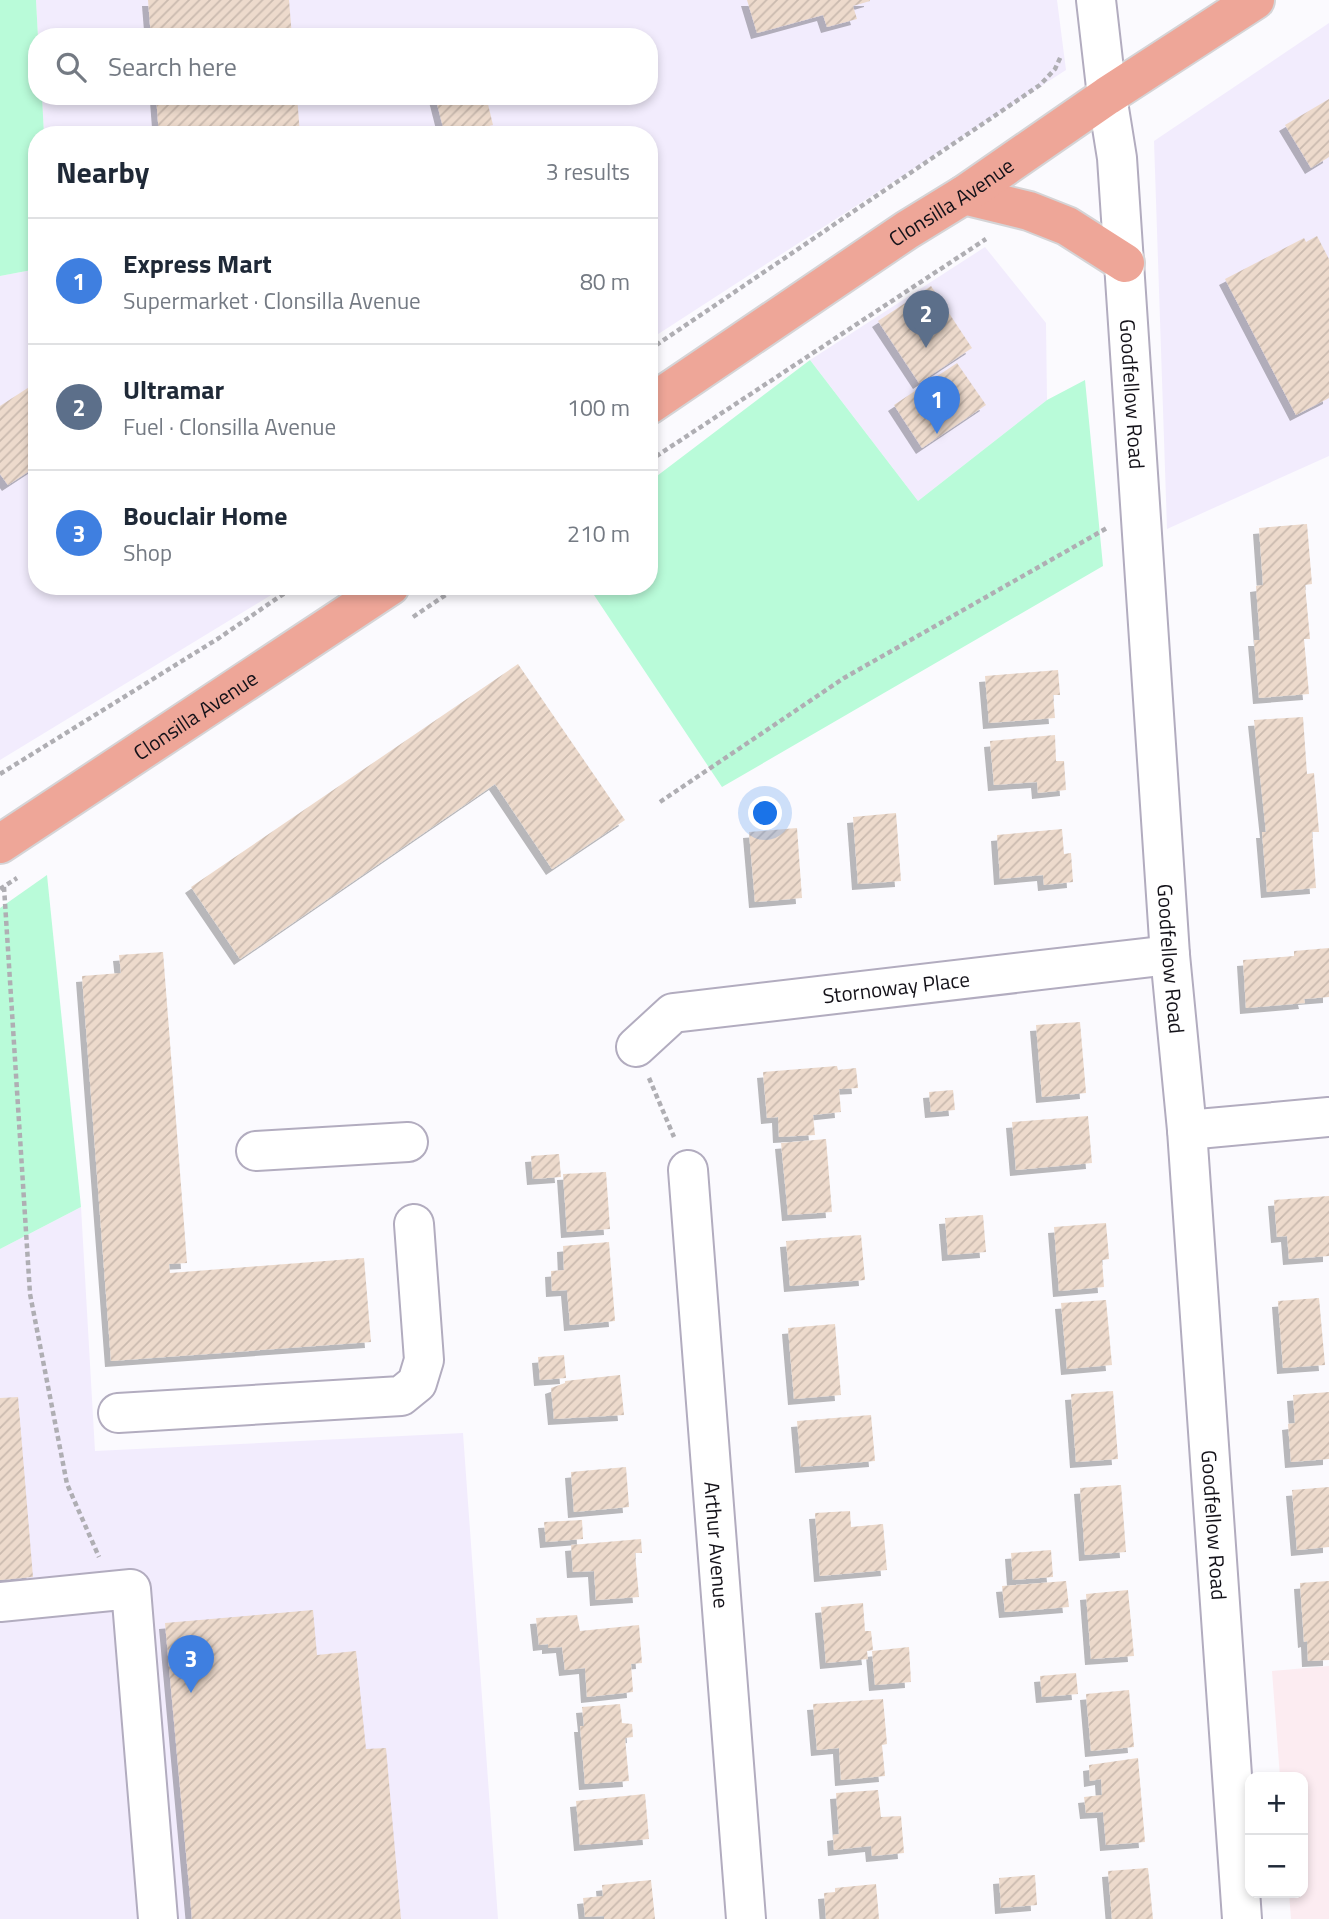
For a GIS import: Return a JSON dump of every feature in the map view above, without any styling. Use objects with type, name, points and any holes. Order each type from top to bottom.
[{"type":"main road","name":"Clonsilla Avenue","points":[[658,399],[1107,96],[1255,0]]},
{"type":"main road","points":[[964,195],[1029,211],[1067,226],[1125,263]]},
{"type":"main road","name":"Clonsilla Avenue","points":[[0,844],[376,595]]},
{"type":"street","name":"Goodfellow Road","points":[[1096,0],[1107,96],[1118,158],[1170,955],[1187,1130],[1242,1919]]},
{"type":"street","name":"Stornoway Place","points":[[636,1047],[673,1013],[1170,955]]},
{"type":"street","points":[[1187,1130],[1329,1117]]},
{"type":"street","points":[[256,1151],[408,1142]]},
{"type":"street","name":"Arthur Avenue","points":[[688,1170],[746,1919]]},
{"type":"street","points":[[118,1413],[401,1396],[418,1383],[424,1360],[414,1224]]},
{"type":"street","points":[[0,1602],[131,1589],[158,1919]]},
{"type":"path","points":[[658,344],[1040,85],[1055,69],[1060,56]]},
{"type":"path","points":[[658,455],[1029,211]]},
{"type":"path","points":[[660,802],[844,678],[1141,509]]},
{"type":"path","points":[[0,774],[219,638],[282,595]]},
{"type":"path","points":[[4,887],[30,1294],[67,1484],[114,1590]]},
{"type":"path","points":[[636,1047],[688,1170]]},
{"type":"shaded area","points":[[36,0],[1057,0],[1066,70],[658,334],[658,126],[44,126],[42,105],[658,105],[658,28],[38,28]]},
{"type":"shaded area","points":[[1329,23],[1329,456],[1167,529],[1154,141]]},
{"type":"shaded area","points":[[985,247],[1046,323],[1047,400],[918,501],[810,360]]},
{"type":"shaded area","points":[[28,271],[28,595],[271,595],[0,760],[0,276]]},
{"type":"shaded area","points":[[81,1207],[95,1451],[463,1433],[498,1919],[0,1919],[0,1249]]},
{"type":"shaded area","points":[[1329,1666],[1329,1919],[1291,1919],[1289,1898],[1308,1898],[1308,1772],[1280,1772],[1272,1671]]},
{"type":"green space","points":[[0,0],[36,0],[38,28],[28,28],[28,105],[42,105],[44,126],[28,126],[28,271],[0,276]]},
{"type":"green space","points":[[810,360],[918,501],[1047,400],[1085,380],[1103,566],[722,787],[594,595],[658,595],[658,475]]},
{"type":"green space","points":[[47,875],[81,1207],[0,1249],[0,908]]},
{"type":"building","points":[[148,0],[289,0],[291,28],[150,28]]},
{"type":"building","points":[[747,0],[870,1],[853,6],[857,19],[827,27],[823,15],[757,33]]},
{"type":"building","points":[[1329,99],[1329,157],[1311,168],[1285,125]]},
{"type":"building","points":[[157,105],[298,105],[299,126],[158,126]]},
{"type":"building","points":[[437,105],[488,105],[493,125],[489,126],[443,126]]},
{"type":"building","points":[[1317,236],[1329,259],[1329,398],[1296,415],[1225,279],[1304,238],[1306,242]]},
{"type":"building","points":[[931,286],[972,348],[919,383],[878,321]]},
{"type":"building","points":[[957,363],[986,405],[922,448],[894,405]]},
{"type":"building","points":[[28,388],[28,472],[8,485],[0,474],[0,406]]},
{"type":"building","points":[[1307,524],[1312,584],[1305,585],[1310,639],[1304,639],[1309,694],[1259,698],[1254,640],[1260,640],[1256,586],[1263,585],[1259,528]]},
{"type":"building","points":[[518,664],[625,820],[552,869],[495,784],[240,959],[191,887]]},
{"type":"building","points":[[1058,670],[1060,695],[1053,695],[1055,718],[989,723],[985,676]]},
{"type":"building","points":[[1303,717],[1307,774],[1314,773],[1319,832],[1312,832],[1316,888],[1267,892],[1262,832],[1266,832],[1254,720]]},
{"type":"building","points":[[1055,735],[1056,761],[1064,761],[1066,790],[1038,793],[1037,782],[994,785],[990,741]]},
{"type":"building","points":[[896,813],[901,881],[858,884],[853,817]]},
{"type":"building","points":[[797,828],[802,898],[755,902],[749,832]]},
{"type":"building","points":[[1062,829],[1064,854],[1071,853],[1073,882],[1044,885],[1043,875],[1000,879],[997,835]]},
{"type":"building","points":[[1329,948],[1329,997],[1304,999],[1305,1003],[1246,1008],[1243,960],[1294,956],[1294,951]]},
{"type":"building","points":[[163,952],[187,1263],[169,1264],[170,1273],[364,1258],[371,1342],[111,1361],[82,976],[121,973],[119,955]]},
{"type":"building","points":[[1080,1022],[1086,1093],[1042,1097],[1036,1025]]},
{"type":"building","points":[[837,1066],[838,1070],[856,1068],[858,1088],[839,1089],[841,1112],[813,1115],[815,1135],[779,1137],[778,1117],[767,1118],[763,1072]]},
{"type":"building","points":[[953,1090],[955,1110],[931,1112],[929,1092]]},
{"type":"building","points":[[1088,1116],[1092,1163],[1016,1170],[1012,1122]]},
{"type":"building","points":[[826,1139],[832,1212],[788,1215],[781,1143]]},
{"type":"building","points":[[559,1154],[561,1177],[533,1179],[531,1156]]},
{"type":"building","points":[[606,1172],[610,1229],[567,1232],[563,1174]]},
{"type":"building","points":[[1329,1196],[1329,1256],[1289,1259],[1287,1236],[1277,1237],[1274,1200]]},
{"type":"building","points":[[983,1215],[986,1252],[948,1255],[945,1218]]},
{"type":"building","points":[[1106,1223],[1109,1259],[1102,1260],[1104,1287],[1059,1291],[1054,1227]]},
{"type":"building","points":[[861,1235],[865,1280],[790,1286],[786,1241]]},
{"type":"building","points":[[609,1242],[615,1321],[570,1325],[567,1290],[552,1291],[551,1271],[564,1270],[563,1246]]},
{"type":"building","points":[[1319,1298],[1325,1365],[1283,1368],[1278,1301]]},
{"type":"building","points":[[1106,1300],[1112,1365],[1067,1369],[1061,1303]]},
{"type":"building","points":[[835,1324],[841,1395],[794,1399],[788,1328]]},
{"type":"building","points":[[564,1355],[566,1378],[540,1380],[538,1357]]},
{"type":"building","points":[[620,1375],[624,1415],[554,1419],[551,1388],[565,1381]]},
{"type":"building","points":[[1113,1391],[1118,1459],[1076,1462],[1071,1394]]},
{"type":"building","points":[[1329,1392],[1329,1459],[1291,1462],[1288,1424],[1295,1423],[1293,1395]]},
{"type":"building","points":[[18,1397],[33,1577],[0,1580],[0,1398]]},
{"type":"building","points":[[871,1415],[875,1461],[801,1467],[797,1421]]},
{"type":"building","points":[[626,1467],[629,1507],[574,1512],[571,1472]]},
{"type":"building","points":[[1121,1485],[1126,1552],[1085,1555],[1080,1488]]},
{"type":"building","points":[[1329,1487],[1329,1547],[1297,1550],[1292,1490]]},
{"type":"building","points":[[850,1511],[851,1527],[883,1524],[887,1570],[820,1576],[815,1513]]},
{"type":"building","points":[[582,1520],[583,1539],[546,1542],[544,1522]]},
{"type":"building","points":[[641,1539],[642,1553],[635,1553],[639,1597],[596,1600],[594,1571],[573,1572],[571,1545]]},
{"type":"building","points":[[1051,1550],[1053,1577],[1013,1580],[1011,1553]]},
{"type":"building","points":[[1066,1581],[1069,1607],[1005,1612],[1002,1586]]},
{"type":"building","points":[[1329,1581],[1329,1660],[1308,1661],[1300,1583]]},
{"type":"building","points":[[1128,1590],[1134,1656],[1091,1659],[1086,1594]]},
{"type":"building","points":[[863,1603],[865,1631],[871,1631],[873,1650],[867,1651],[868,1659],[826,1663],[821,1607]]},
{"type":"building","points":[[313,1610],[317,1655],[356,1651],[366,1749],[386,1748],[401,1919],[192,1919],[165,1623]]},
{"type":"building","points":[[577,1615],[580,1631],[639,1625],[642,1663],[631,1664],[633,1692],[587,1697],[585,1668],[565,1670],[562,1647],[548,1648],[548,1644],[539,1645],[536,1618]]},
{"type":"building","points":[[909,1647],[911,1682],[875,1685],[872,1651]]},
{"type":"building","points":[[1076,1673],[1078,1694],[1042,1697],[1040,1676]]},
{"type":"building","points":[[1129,1690],[1134,1747],[1091,1751],[1086,1694]]},
{"type":"building","points":[[883,1699],[887,1744],[882,1745],[885,1776],[841,1780],[839,1748],[817,1750],[813,1704]]},
{"type":"building","points":[[620,1704],[622,1723],[632,1724],[633,1737],[625,1738],[629,1781],[585,1784],[580,1726],[584,1726],[582,1707]]},
{"type":"building","points":[[1138,1758],[1145,1842],[1106,1845],[1103,1812],[1086,1813],[1084,1797],[1102,1795],[1101,1779],[1090,1781],[1089,1765]]},
{"type":"building","points":[[878,1790],[881,1817],[901,1816],[904,1853],[872,1856],[871,1846],[834,1850],[833,1835],[839,1834],[836,1793]]},
{"type":"building","points":[[645,1794],[649,1839],[580,1845],[576,1801]]},
{"type":"building","points":[[1148,1868],[1153,1919],[1112,1919],[1108,1871]]},
{"type":"building","points":[[1035,1875],[1037,1905],[1001,1908],[999,1878]]},
{"type":"building","points":[[651,1880],[655,1919],[585,1917],[583,1898],[603,1896],[602,1885]]},
{"type":"building","points":[[876,1884],[879,1919],[826,1919],[824,1893],[835,1892],[835,1888]]},
{"type":"place","name":"Ultramar","points":[[926,348]]},
{"type":"place","name":"Express Mart","points":[[937,434]]},
{"type":"place","name":"Bouclair Home","points":[[191,1693]]}]
